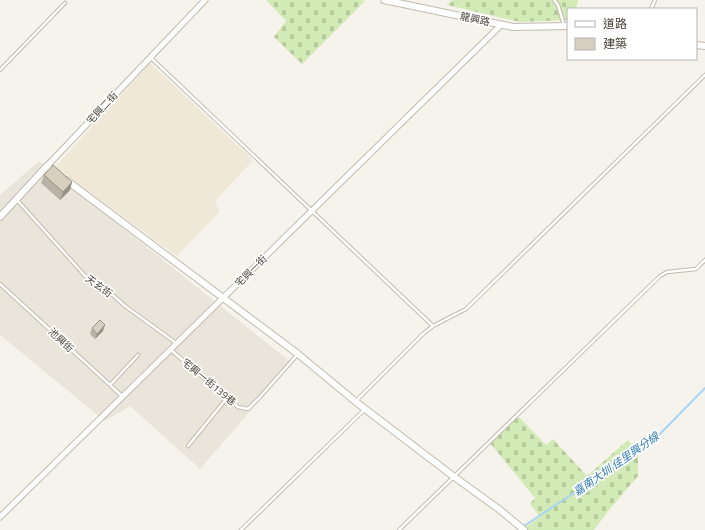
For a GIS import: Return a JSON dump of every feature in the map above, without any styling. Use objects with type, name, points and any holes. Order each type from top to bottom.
[{"type":"street","name":"宅興二街","points":[[0,217],[205,0]]},
{"type":"street","name":"龍興路","points":[[384,0],[513,27],[566,26]]},
{"type":"street","name":"宅興一街","points":[[0,518],[122,396],[501,25]]},
{"type":"street","points":[[47,166],[298,354],[356,402],[500,510],[524,530]]},
{"type":"lane","points":[[554,0],[558,5],[566,26]]},
{"type":"lane","points":[[0,70],[65,3]]},
{"type":"lane","points":[[150,57],[433,326]]},
{"type":"lane","points":[[356,402],[424,333],[433,326],[466,309],[705,75]]},
{"type":"lane","name":"天玄街","points":[[17,199],[87,278],[105,288],[125,306],[176,343]]},
{"type":"lane","points":[[399,530],[660,276],[668,272],[696,269],[705,260]]},
{"type":"lane","name":"池興街","points":[[0,284],[122,396]]},
{"type":"lane","name":"宅興一街139巷","points":[[171,349],[238,407],[248,409],[260,398],[298,354]]},
{"type":"lane","points":[[110,385],[138,355]]},
{"type":"lane","points":[[188,446],[227,398]]},
{"type":"lane","points":[[241,530],[365,408]]},
{"type":"shaded area","points":[[150,63],[253,160],[215,201],[219,212],[177,256],[55,167]]},
{"type":"shaded area","points":[[39,161],[292,363],[200,469],[130,406],[105,421],[0,335],[0,195]]},
{"type":"green space","points":[[266,0],[365,1],[302,64],[274,37],[286,21]]},
{"type":"green space","points":[[452,0],[578,0],[576,8],[567,8],[567,20],[520,22],[447,5]]},
{"type":"green space","points":[[517,415],[546,445],[553,439],[587,476],[628,440],[638,452],[638,476],[594,530],[527,530],[524,528],[540,517],[530,504],[535,498],[490,443]]},
{"type":"building","points":[[53,165],[72,182],[63,192],[44,175]]},
{"type":"building","points":[[100,320],[105,325],[97,334],[92,328]]},
{"type":"waterway","name":"嘉南大圳 佳里興分線","points":[[518,530],[654,440],[705,388]]}]
